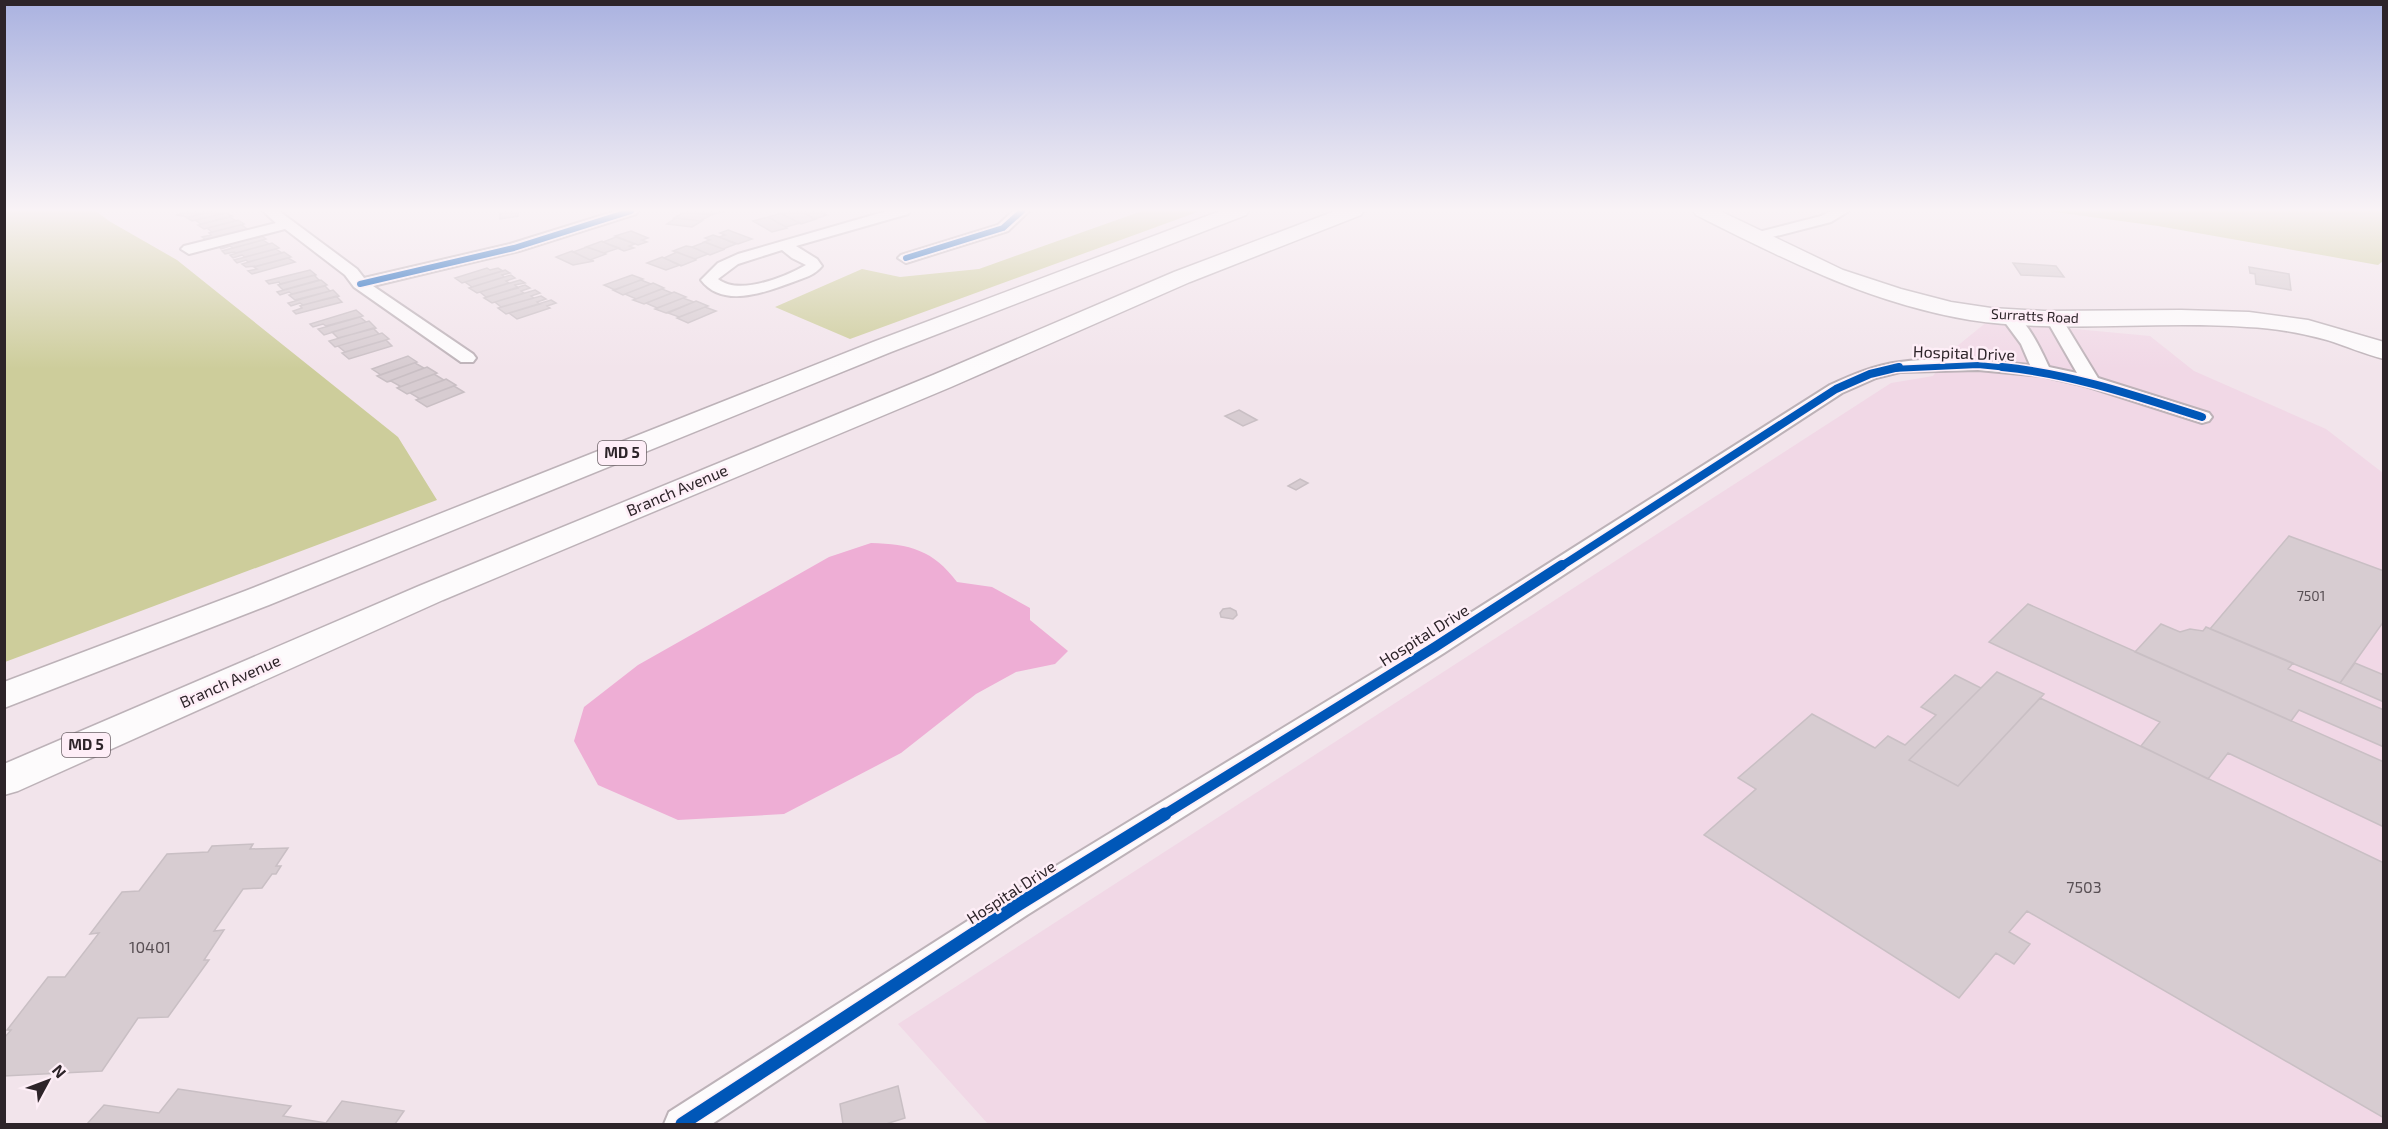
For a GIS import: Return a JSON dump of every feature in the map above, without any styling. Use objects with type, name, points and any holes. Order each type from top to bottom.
[{"type":"main road","name":"MD 5","points":[[4,696],[498,502],[882,346],[1100,264]]},
{"type":"main road","name":"Branch Avenue","points":[[4,782],[442,589],[942,381],[1216,264]]},
{"type":"main road","name":"Surratts Road","points":[[1809,264],[1902,297],[2009,317],[2054,319],[2204,317],[2284,323],[2384,351]]},
{"type":"street","points":[[340,264],[351,272],[360,284],[467,358]]},
{"type":"street","points":[[360,284],[447,264]]},
{"type":"street","points":[[730,264],[718,270],[709,280],[727,290],[750,291],[769,286],[814,266],[813,264]]},
{"type":"street","points":[[2009,317],[2029,343],[2042,371]]},
{"type":"street","points":[[2054,319],[2091,381]]},
{"type":"street","name":"Hospital Drive","points":[[695,1116],[1016,906],[1449,638],[1827,394],[1870,374],[1916,364],[1978,365],[2042,371],[2091,381],[2202,417]]},
{"type":"shaded area","points":[[1988,321],[2150,336],[2194,371],[2326,429],[2383,473],[2383,1124],[988,1124],[898,1024],[1891,383],[1933,376],[1951,351]]},
{"type":"shaded area","points":[[871,543],[898,545],[920,551],[939,563],[957,582],[992,587],[1030,608],[1030,620],[1068,651],[1055,664],[1016,672],[976,694],[901,753],[784,814],[678,820],[598,785],[574,741],[584,707],[638,665],[829,557]]},
{"type":"green space","points":[[5,264],[182,264],[398,437],[437,500],[5,662]]},
{"type":"green space","points":[[994,264],[1056,264],[850,339],[775,307],[862,269],[900,277],[979,269]]},
{"type":"building","points":[[243,264],[266,264],[246,267]]},
{"type":"building","points":[[267,264],[289,264],[252,274],[248,271],[257,269],[254,267]]},
{"type":"building","points":[[649,264],[680,265],[666,270]]},
{"type":"building","points":[[2013,264],[2056,266],[2064,277],[2021,275]]},
{"type":"building","points":[[2249,267],[2289,274],[2291,290],[2256,284],[2255,274],[2250,273]]},
{"type":"building","points":[[487,268],[490,270],[498,268],[503,271],[462,283],[455,278]]},
{"type":"building","points":[[310,270],[316,275],[280,284],[279,282],[269,284],[266,281]]},
{"type":"building","points":[[505,270],[510,273],[472,287],[465,282]]},
{"type":"building","points":[[314,275],[319,280],[283,290],[278,285]]},
{"type":"building","points":[[511,275],[515,278],[506,281],[509,283],[477,293],[469,288]]},
{"type":"building","points":[[632,275],[643,279],[615,290],[604,285]]},
{"type":"building","points":[[321,280],[327,285],[292,294],[289,292],[280,295],[277,292]]},
{"type":"building","points":[[520,280],[525,283],[515,285],[518,288],[486,297],[480,292]]},
{"type":"building","points":[[641,280],[651,284],[623,295],[613,290]]},
{"type":"building","points":[[653,283],[664,288],[636,299],[625,294]]},
{"type":"building","points":[[525,285],[530,288],[521,291],[524,293],[492,303],[484,298]]},
{"type":"building","points":[[325,286],[330,291],[295,300],[289,295]]},
{"type":"building","points":[[662,289],[672,293],[644,304],[633,300]]},
{"type":"building","points":[[333,290],[339,296],[303,305],[300,303],[291,306],[288,303]]},
{"type":"building","points":[[535,290],[540,293],[531,296],[534,298],[501,307],[495,302]]},
{"type":"building","points":[[674,292],[686,297],[657,308],[646,303]]},
{"type":"building","points":[[336,296],[342,302],[296,314],[293,311],[302,308],[300,306]]},
{"type":"building","points":[[541,296],[546,299],[537,302],[540,304],[506,314],[498,308]]},
{"type":"building","points":[[683,298],[694,302],[666,313],[655,309]]},
{"type":"building","points":[[551,300],[556,303],[547,306],[550,308],[517,319],[509,313]]},
{"type":"building","points":[[696,301],[708,306],[679,317],[668,313]]},
{"type":"building","points":[[705,307],[716,311],[688,323],[677,318]]},
{"type":"building","points":[[356,310],[363,316],[326,326],[323,324],[313,327],[310,324]]},
{"type":"building","points":[[360,317],[366,322],[324,335],[318,329]]},
{"type":"building","points":[[369,321],[376,328],[338,338],[332,332]]},
{"type":"building","points":[[373,328],[379,334],[335,347],[329,341]]},
{"type":"building","points":[[382,333],[389,339],[345,352],[338,346]]},
{"type":"building","points":[[386,340],[392,346],[349,359],[342,353]]},
{"type":"building","points":[[408,356],[417,362],[381,375],[372,369]]},
{"type":"building","points":[[417,362],[415,363],[424,368],[387,382],[377,376]]},
{"type":"building","points":[[427,367],[437,373],[397,388],[400,386],[391,381],[387,382]]},
{"type":"building","points":[[434,374],[444,380],[407,394],[397,388]]},
{"type":"building","points":[[446,379],[456,385],[420,399],[410,393]]},
{"type":"building","points":[[454,386],[464,392],[427,407],[416,400]]},
{"type":"building","points":[[1239,410],[1257,420],[1243,426],[1225,416]]},
{"type":"building","points":[[1300,479],[1308,483],[1296,490],[1288,486]]},
{"type":"building","points":[[2289,536],[2384,571],[2384,621],[2340,683],[2210,629]]},
{"type":"building","points":[[2028,604],[2384,762],[2384,827],[2228,753],[2208,779],[2141,746],[2160,722],[1989,642]]},
{"type":"building","points":[[1230,608],[1236,611],[1237,615],[1233,619],[1221,617],[1220,613],[1223,609]]},
{"type":"building","points":[[2161,624],[2180,632],[2190,629],[2203,631],[2206,627],[2293,663],[2288,669],[2384,710],[2384,747],[2299,710],[2291,721],[2135,652]]},
{"type":"building","points":[[2355,663],[2384,675],[2384,702],[2340,683]]},
{"type":"building","points":[[1997,672],[2044,694],[1958,786],[1909,760]]},
{"type":"building","points":[[1955,675],[1981,688],[1909,760],[1958,786],[2040,698],[2384,863],[2384,1118],[2027,911],[2009,932],[2030,944],[2014,964],[1996,953],[1959,998],[1704,835],[1756,789],[1738,778],[1812,714],[1875,748],[1888,736],[1905,745],[1936,715],[1921,707]]},
{"type":"building","points":[[253,844],[250,849],[288,848],[276,866],[281,866],[276,874],[272,874],[262,888],[243,889],[214,931],[224,930],[204,960],[209,960],[168,1017],[138,1018],[102,1071],[4,1076],[4,1038],[11,1030],[7,1030],[48,977],[65,977],[99,933],[90,934],[122,892],[139,891],[167,854],[208,852],[212,846]]},
{"type":"building","points":[[898,1086],[905,1118],[886,1124],[843,1124],[840,1104]]},
{"type":"building","points":[[178,1089],[291,1106],[283,1116],[326,1123],[342,1101],[404,1111],[395,1124],[87,1124],[104,1105],[159,1113]]},
{"type":"cycle path","points":[[360,284],[447,264]]},
{"type":"cycle path","points":[[682,1124],[1016,906],[1435,647],[1836,389],[1870,374],[1900,367],[1978,365],[2042,371],[2091,382],[2202,417]]}]
